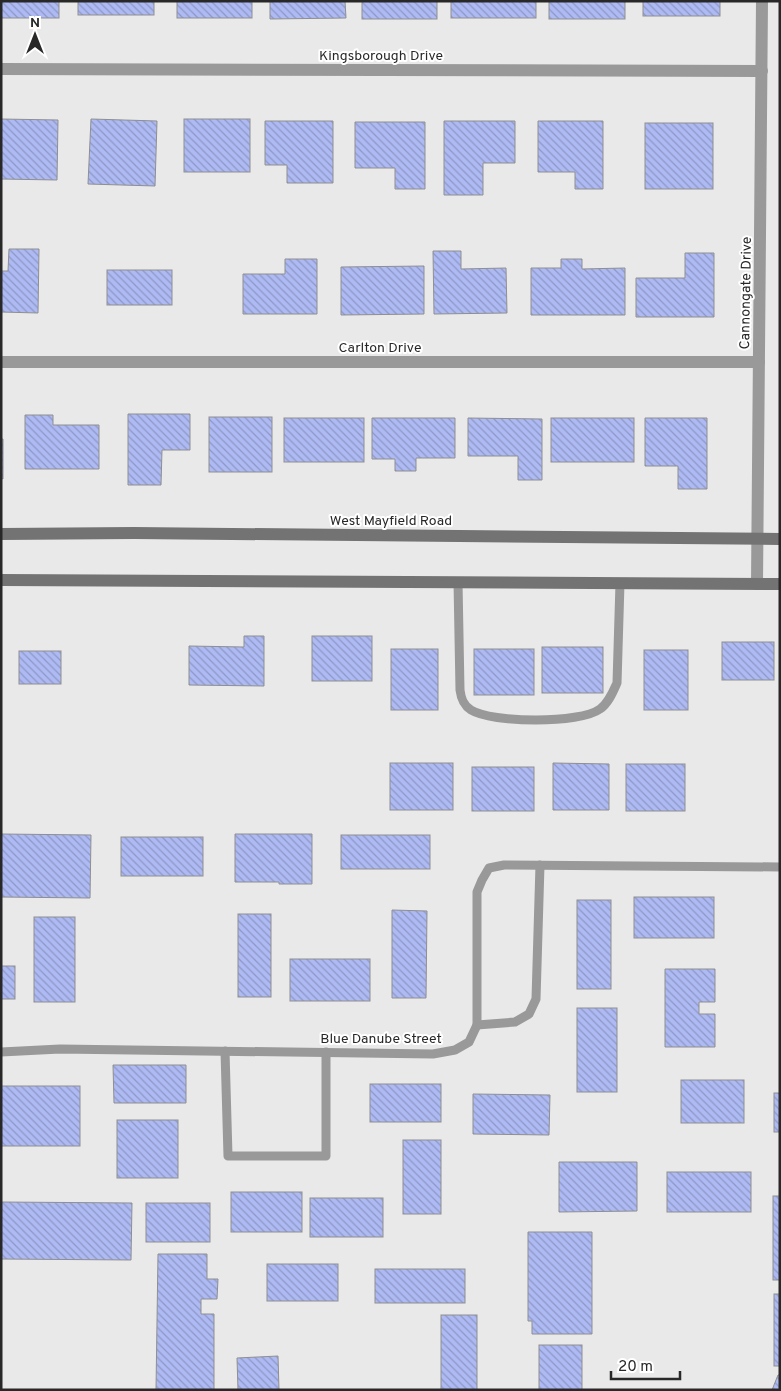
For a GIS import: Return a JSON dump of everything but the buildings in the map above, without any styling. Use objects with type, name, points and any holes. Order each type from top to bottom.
[{"type":"main road","name":"West Mayfield Road","points":[[1,534],[134,533],[780,538]]},
{"type":"main road","points":[[1,580],[780,584]]},
{"type":"street","name":"Cannongate Drive","points":[[757,584],[762,1]]},
{"type":"street","name":"Kingsborough Drive","points":[[1,69],[762,71]]},
{"type":"street","name":"Carlton Drive","points":[[1,362],[759,362]]},
{"type":"lane","points":[[458,582],[460,690],[461,699],[465,706],[483,714],[511,719],[543,720],[585,716],[601,709],[610,697],[616,683],[620,583]]},
{"type":"lane","points":[[540,865],[536,999],[529,1014],[516,1022],[477,1025],[477,892],[489,868],[504,865],[540,865],[780,867]]},
{"type":"lane","name":"Blue Danube Street","points":[[1,1052],[60,1049],[433,1054],[455,1050],[469,1042],[477,1025]]},
{"type":"lane","points":[[225,1051],[228,1156],[326,1156],[326,1052]]}]
